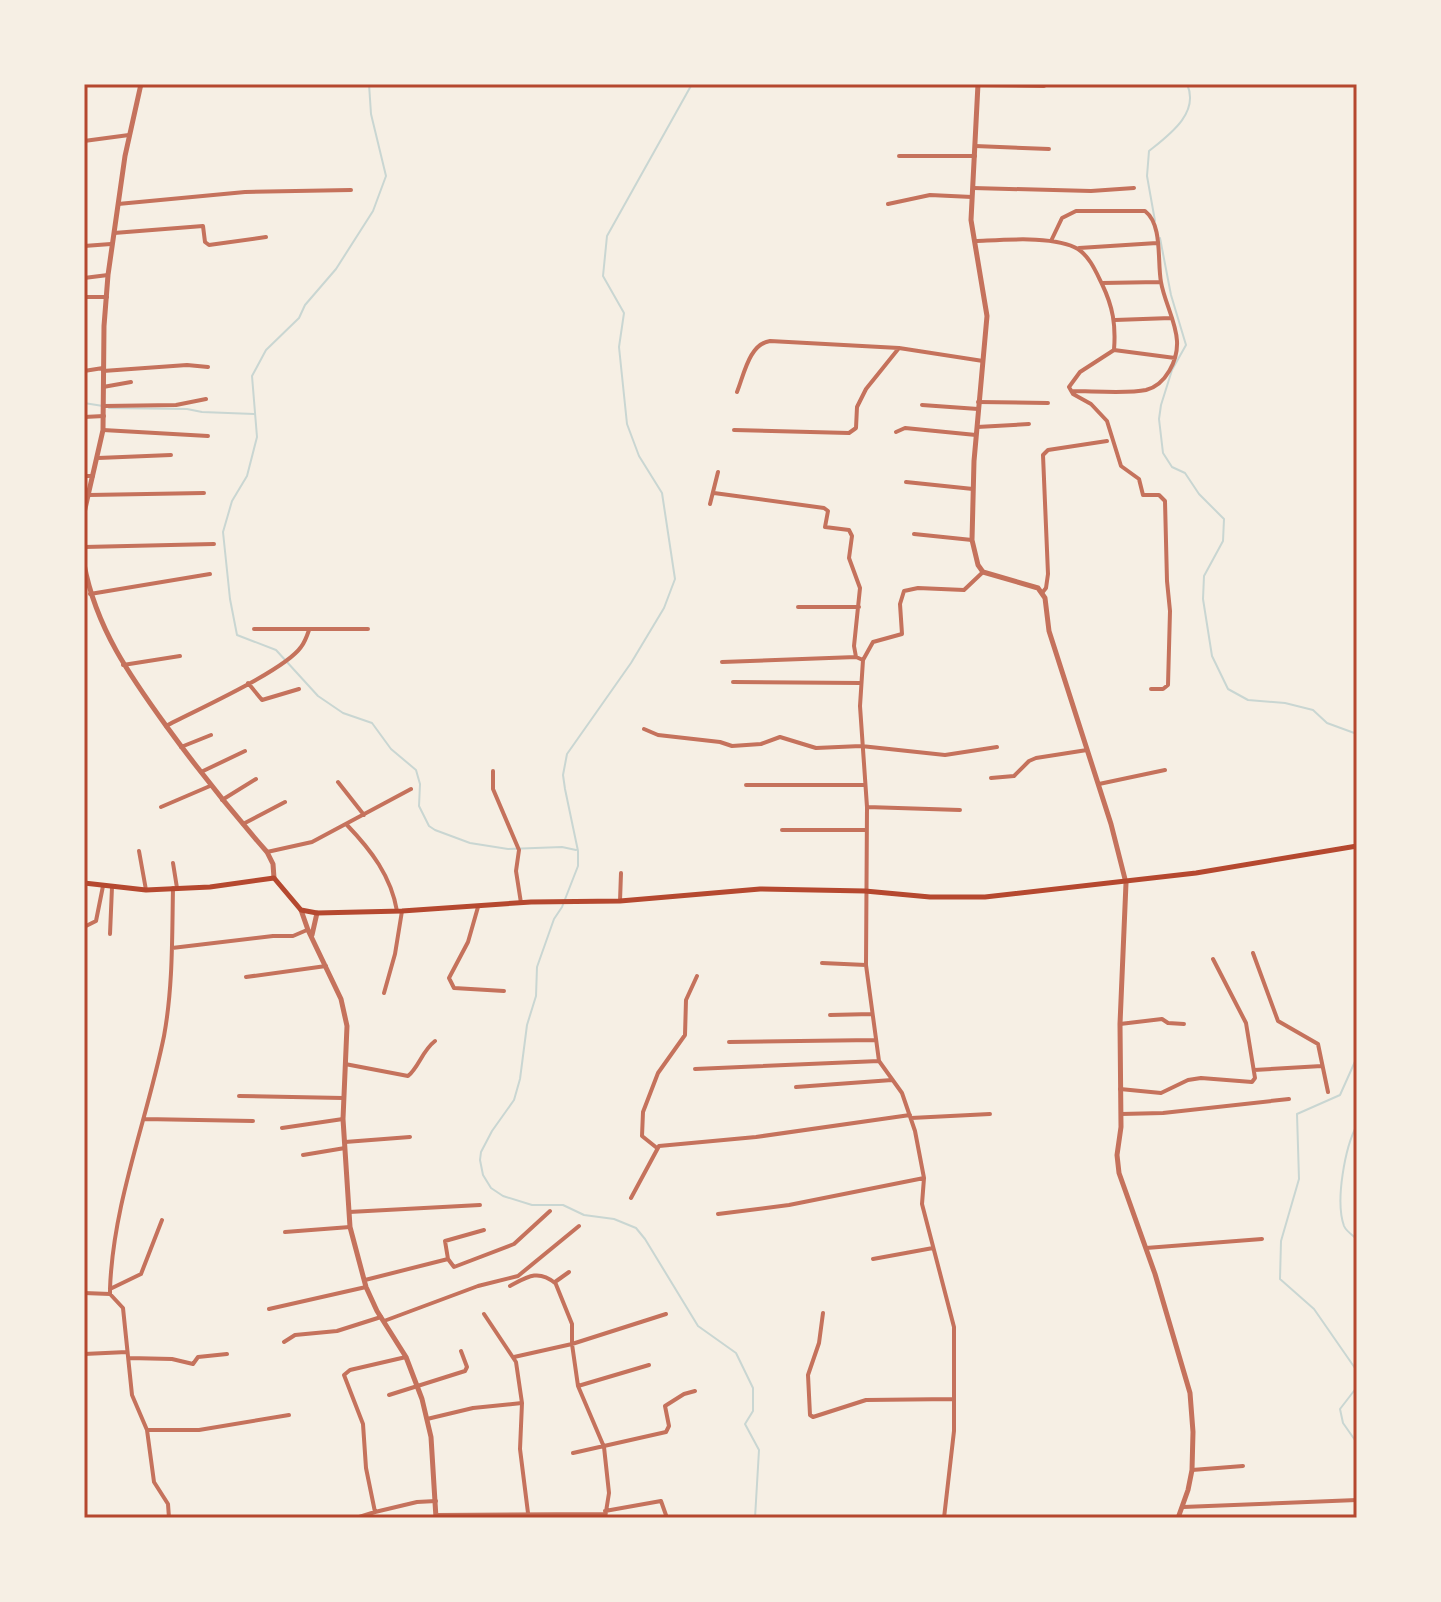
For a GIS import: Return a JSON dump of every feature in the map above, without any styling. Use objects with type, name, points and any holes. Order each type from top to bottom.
[{"type":"main road","points":[[84,883],[146,890],[210,887],[274,878],[301,910],[317,913],[620,901],[760,889],[974,897],[1126,883],[1357,846]]},
{"type":"street","points":[[84,513],[103,430],[103,369],[111,244],[141,84]]},
{"type":"street","points":[[1044,86],[978,84],[971,220],[986,306],[976,431],[972,540],[978,565],[983,572],[1029,585],[1042,593],[1049,631],[1099,784],[1126,883],[1120,1024],[1121,1114],[1117,1155],[1119,1173],[1186,1374],[1193,1432],[1192,1470],[1178,1518]]},
{"type":"street","points":[[84,141],[129,135]]},
{"type":"street","points":[[975,146],[1049,149]]},
{"type":"street","points":[[899,156],[975,156]]},
{"type":"street","points":[[973,188],[1091,191],[1134,188]]},
{"type":"street","points":[[118,204],[245,192],[351,190]]},
{"type":"street","points":[[888,204],[930,195],[972,197]]},
{"type":"street","points":[[1051,241],[1057,226],[1069,213],[1076,211],[1136,210],[1150,215],[1154,222],[1161,282],[1177,343],[1176,358],[1170,371],[1160,382],[1146,390],[1069,391]]},
{"type":"street","points":[[114,233],[203,226],[205,242],[209,245],[266,237]]},
{"type":"street","points":[[975,241],[1051,241],[1077,248],[1157,243]]},
{"type":"street","points":[[84,246],[111,244]]},
{"type":"street","points":[[1077,248],[1089,259],[1113,309],[1114,350]]},
{"type":"street","points":[[84,278],[108,275]]},
{"type":"street","points":[[1102,283],[1161,282]]},
{"type":"street","points":[[84,297],[107,297]]},
{"type":"street","points":[[1115,320],[1171,318]]},
{"type":"street","points":[[737,392],[753,354],[763,342],[899,348],[983,361]]},
{"type":"street","points":[[734,430],[849,433],[856,428],[857,407],[866,389],[899,348]]},
{"type":"street","points":[[1069,391],[1070,382],[1080,372],[1114,350],[1176,358]]},
{"type":"street","points":[[84,371],[187,365],[208,367]]},
{"type":"street","points":[[103,387],[131,382]]},
{"type":"street","points":[[1069,391],[1091,404],[1107,421],[1121,466],[1139,479],[1143,495],[1159,495],[1165,501],[1170,611],[1168,685],[1163,689],[1151,689]]},
{"type":"street","points":[[84,417],[206,399]]},
{"type":"street","points":[[922,405],[1048,403]]},
{"type":"street","points":[[896,432],[905,428],[976,431],[1029,424]]},
{"type":"street","points":[[103,430],[208,436]]},
{"type":"street","points":[[1042,593],[1048,574],[1043,455],[1048,450],[1107,441]]},
{"type":"street","points":[[98,458],[171,455]]},
{"type":"street","points":[[710,504],[718,472]]},
{"type":"street","points":[[84,476],[93,476]]},
{"type":"street","points":[[906,482],[973,489]]},
{"type":"street","points":[[89,495],[204,493]]},
{"type":"street","points":[[714,493],[824,508],[828,511],[825,527],[849,530],[852,536],[849,558],[860,588],[854,646],[856,657]]},
{"type":"street","points":[[914,534],[972,540]]},
{"type":"street","points":[[84,547],[214,544]]},
{"type":"street","points":[[84,564],[90,594],[108,639],[123,665],[198,773],[267,852],[273,864],[274,878]]},
{"type":"street","points":[[944,1518],[954,1431],[954,1327],[922,1204],[924,1178],[907,1101],[879,1061],[875,1040],[866,965],[867,807],[861,746],[861,683],[863,660],[873,642],[902,634],[900,604],[904,591],[918,588],[964,590],[983,572]]},
{"type":"street","points":[[90,594],[210,574]]},
{"type":"street","points":[[798,607],[859,607]]},
{"type":"street","points":[[254,629],[368,629]]},
{"type":"street","points":[[166,726],[248,683],[300,650],[309,630]]},
{"type":"street","points":[[123,665],[180,656]]},
{"type":"street","points":[[722,662],[856,657],[863,660]]},
{"type":"street","points":[[733,682],[861,683]]},
{"type":"street","points":[[248,683],[262,700],[299,689]]},
{"type":"street","points":[[644,729],[658,735],[732,746],[761,744],[780,737],[816,748],[861,746],[945,755],[997,747]]},
{"type":"street","points":[[181,747],[211,735]]},
{"type":"street","points":[[991,778],[1014,776],[1036,758],[1087,750]]},
{"type":"street","points":[[198,773],[245,751]]},
{"type":"street","points":[[1099,784],[1165,770]]},
{"type":"street","points":[[493,771],[493,789],[519,850],[516,871],[521,903]]},
{"type":"street","points":[[222,800],[256,779]]},
{"type":"street","points":[[338,782],[364,815]]},
{"type":"street","points":[[746,785],[865,785]]},
{"type":"street","points":[[161,807],[210,786]]},
{"type":"street","points":[[267,852],[312,842],[411,789]]},
{"type":"street","points":[[243,824],[285,802]]},
{"type":"street","points":[[867,807],[960,810]]},
{"type":"street","points":[[346,824],[365,844],[386,876],[400,911],[395,954],[384,993]]},
{"type":"street","points":[[782,830],[866,830]]},
{"type":"street","points":[[139,851],[146,890]]},
{"type":"street","points":[[169,1518],[168,1504],[154,1482],[147,1430],[134,1403],[123,1308],[110,1291],[116,1233],[164,1035],[172,948],[173,863]]},
{"type":"street","points":[[620,901],[621,873]]},
{"type":"street","points":[[84,927],[96,921],[103,886]]},
{"type":"street","points":[[110,934],[112,887]]},
{"type":"street","points":[[478,907],[468,942],[449,978],[450,983],[454,988],[504,991]]},
{"type":"street","points":[[301,910],[345,1012],[343,1119],[350,1227],[366,1287],[406,1357],[417,1385],[427,1419],[436,1516],[605,1514],[661,1501],[667,1518]]},
{"type":"street","points":[[312,936],[317,913]]},
{"type":"street","points":[[172,948],[298,936],[308,930]]},
{"type":"street","points":[[1253,953],[1278,1021],[1318,1044],[1328,1092]]},
{"type":"street","points":[[1120,1089],[1161,1093],[1188,1080],[1201,1078],[1248,1083],[1255,1078],[1246,1023],[1213,959]]},
{"type":"street","points":[[822,963],[866,965]]},
{"type":"street","points":[[246,977],[326,966]]},
{"type":"street","points":[[657,1148],[642,1136],[643,1112],[658,1073],[685,1035],[686,1000],[697,976]]},
{"type":"street","points":[[830,1015],[872,1014]]},
{"type":"street","points":[[1120,1024],[1162,1019],[1168,1023],[1184,1024]]},
{"type":"street","points":[[729,1042],[875,1040]]},
{"type":"street","points":[[345,1064],[408,1076],[419,1057],[435,1041]]},
{"type":"street","points":[[695,1069],[879,1061]]},
{"type":"street","points":[[1254,1070],[1322,1066]]},
{"type":"street","points":[[796,1087],[892,1080]]},
{"type":"street","points":[[239,1096],[343,1098]]},
{"type":"street","points":[[1121,1114],[1163,1113],[1289,1099]]},
{"type":"street","points":[[631,1198],[657,1148],[662,1145],[756,1137],[911,1117],[990,1114]]},
{"type":"street","points":[[143,1119],[253,1121]]},
{"type":"street","points":[[282,1128],[343,1119]]},
{"type":"street","points":[[303,1155],[345,1145],[410,1137]]},
{"type":"street","points":[[718,1214],[789,1205],[924,1178]]},
{"type":"street","points":[[349,1212],[480,1205]]},
{"type":"street","points":[[484,1230],[445,1241],[448,1259],[454,1267],[514,1244],[550,1211]]},
{"type":"street","points":[[84,1293],[110,1291],[141,1274],[162,1220]]},
{"type":"street","points":[[284,1342],[295,1335],[337,1331],[382,1319],[478,1286],[518,1276],[579,1226]]},
{"type":"street","points":[[285,1232],[350,1227]]},
{"type":"street","points":[[1146,1248],[1262,1239]]},
{"type":"street","points":[[873,1259],[933,1248]]},
{"type":"street","points":[[365,1280],[448,1259]]},
{"type":"street","points":[[556,1285],[556,1280],[569,1272]]},
{"type":"street","points":[[510,1286],[534,1274],[556,1285],[572,1324],[578,1386],[604,1447],[609,1493],[605,1514]]},
{"type":"street","points":[[269,1309],[366,1287]]},
{"type":"street","points":[[823,1313],[819,1343],[808,1375],[808,1407],[813,1417],[866,1400],[954,1399]]},
{"type":"street","points":[[484,1314],[514,1357],[520,1381],[520,1449],[528,1513]]},
{"type":"street","points":[[514,1357],[572,1344],[666,1314]]},
{"type":"street","points":[[389,1395],[465,1371],[467,1367],[461,1351]]},
{"type":"street","points":[[84,1354],[172,1359],[193,1364],[198,1357],[227,1354]]},
{"type":"street","points":[[375,1512],[366,1468],[363,1424],[344,1375],[350,1370],[406,1357]]},
{"type":"street","points":[[578,1386],[649,1365]]},
{"type":"street","points":[[573,1453],[666,1432],[669,1426],[665,1406],[695,1391]]},
{"type":"street","points":[[427,1419],[473,1408],[522,1403]]},
{"type":"street","points":[[147,1430],[199,1430],[289,1415]]},
{"type":"street","points":[[1192,1470],[1243,1466]]},
{"type":"street","points":[[1183,1507],[1357,1500]]},
{"type":"street","points":[[356,1518],[417,1502],[436,1501]]},
{"type":"waterway","points":[[369,84],[371,114],[386,176],[373,211],[336,269],[305,305],[299,318],[266,350],[252,376],[257,437],[247,476],[232,501],[223,532],[237,635],[276,650],[318,696],[343,713],[372,723],[391,749],[416,770],[420,784],[419,806],[429,826],[435,830],[470,843],[508,849],[562,847],[576,850]]},
{"type":"waterway","points":[[692,84],[607,236],[603,276],[624,313],[619,347],[627,424],[639,456],[662,493],[675,579],[664,608],[631,663],[567,754],[563,775],[578,851],[578,866],[537,967],[536,996],[527,1025],[514,1100],[492,1131],[480,1160],[483,1175],[491,1188],[503,1196],[532,1205],[563,1205],[584,1215],[614,1219],[636,1228],[698,1326],[736,1353],[753,1388],[753,1411],[745,1424],[759,1450],[755,1518]]},
{"type":"waterway","points":[[1155,221],[1147,176],[1149,151],[1186,114],[1190,95],[1187,84]]},
{"type":"waterway","points":[[1160,238],[1171,295],[1186,345],[1172,370],[1161,405],[1159,419],[1163,453],[1172,467],[1185,473],[1199,494],[1224,519],[1223,541],[1204,576],[1203,599],[1212,656],[1228,689],[1248,700],[1285,703],[1313,710],[1327,723],[1357,734]]},
{"type":"waterway","points":[[84,403],[103,406]]},
{"type":"waterway","points":[[109,408],[254,414]]},
{"type":"waterway","points":[[1357,1057],[1340,1095],[1297,1114],[1299,1179],[1281,1241],[1280,1279],[1314,1309],[1357,1375]]},
{"type":"waterway","points":[[1357,1125],[1345,1160],[1341,1189],[1344,1226],[1357,1239]]},
{"type":"waterway","points":[[1357,1387],[1340,1409],[1343,1423],[1357,1443]]}]
